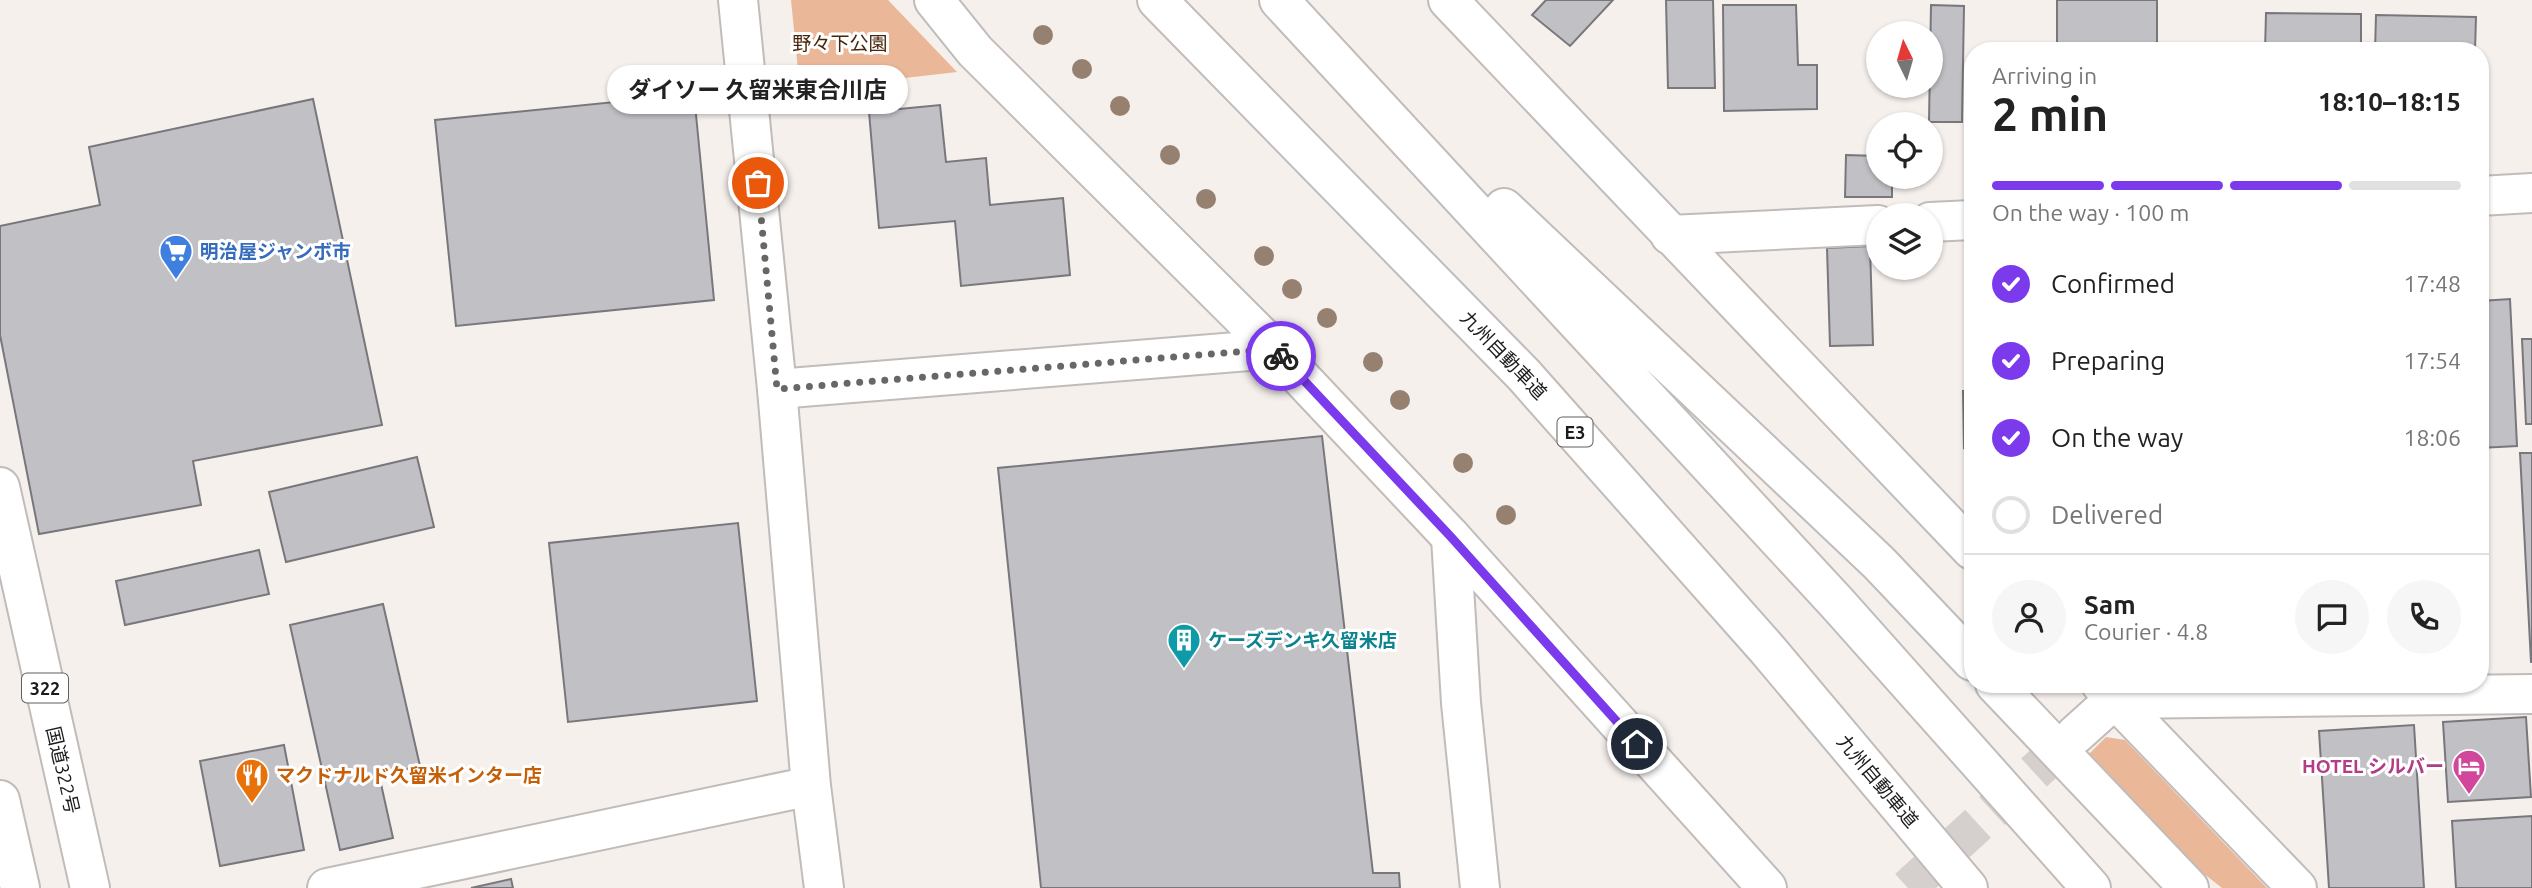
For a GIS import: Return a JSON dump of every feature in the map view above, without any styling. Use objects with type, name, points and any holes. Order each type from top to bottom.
[{"type":"main road","points":[[738,0],[777,389],[811,786],[824,888]]},
{"type":"main road","points":[[934,0],[975,51],[1274,349],[1451,537],[1767,888]]},
{"type":"main road","name":"九州自動車道","points":[[1157,0],[1524,375],[1767,649],[1968,888]]},
{"type":"main road","points":[[1281,0],[1879,563],[1964,653]]},
{"type":"main road","points":[[1281,0],[1837,603],[2091,888]]},
{"type":"main road","points":[[1448,0],[1964,542]]},
{"type":"main road","points":[[2489,195],[2532,193]]},
{"type":"main road","points":[[1943,221],[1964,220]]},
{"type":"main road","points":[[1670,235],[1866,226]]},
{"type":"main road","points":[[777,389],[1274,349]]},
{"type":"main road","name":"国道322号","points":[[0,487],[89,888]]},
{"type":"main road","points":[[1451,537],[1461,703],[1480,888]]},
{"type":"main road","points":[[2003,693],[2189,888]]},
{"type":"main road","points":[[2075,735],[2106,693]]},
{"type":"main road","points":[[2110,693],[2297,888]]},
{"type":"main road","points":[[2391,693],[2532,694]]},
{"type":"main road","points":[[327,888],[811,786]]},
{"type":"main road","points":[[0,800],[20,888]]},
{"type":"green space","name":"野々下公園","points":[[791,0],[888,0],[957,72],[800,90]]},
{"type":"green space","points":[[2106,737],[2125,740],[2267,888],[2222,888],[2194,866],[2088,755]]},
{"type":"building","points":[[1546,0],[1613,0],[1570,46],[1532,15]]},
{"type":"building","points":[[1666,0],[1713,0],[1715,88],[1668,88]]},
{"type":"building","points":[[2057,0],[2157,0],[2157,42],[2057,42]]},
{"type":"building","points":[[1723,5],[1796,5],[1798,65],[1817,65],[1817,109],[1724,111]]},
{"type":"building","points":[[1931,5],[1964,6],[1962,122],[1943,122],[1943,112],[1929,112],[1929,98],[1943,98],[1943,21],[1931,21]]},
{"type":"building","points":[[2266,13],[2361,14],[2361,42],[2265,42]]},
{"type":"building","points":[[2376,15],[2476,17],[2475,42],[2375,42]]},
{"type":"building","points":[[694,94],[714,300],[456,326],[435,120]]},
{"type":"building","name":"明治屋ジャンボ市","points":[[313,99],[382,425],[193,461],[201,505],[39,534],[0,335],[0,226],[100,205],[89,147]]},
{"type":"building","points":[[940,105],[946,162],[986,158],[990,205],[1063,198],[1070,275],[961,286],[955,221],[879,228],[869,112]]},
{"type":"building","points":[[1846,155],[1866,156],[1866,189],[1892,189],[1892,197],[1845,197]]},
{"type":"building","points":[[1866,246],[1866,280],[1871,280],[1873,345],[1830,346],[1827,248]]},
{"type":"building","points":[[2510,299],[2517,446],[2489,448],[2489,300]]},
{"type":"building","points":[[2522,339],[2532,339],[2532,424],[2526,424]]},
{"type":"building","name":"ケーズデンキ久留米店","points":[[1322,436],[1373,873],[1399,873],[1400,888],[1041,888],[998,468]]},
{"type":"building","points":[[2520,453],[2532,453],[2532,662],[2531,662]]},
{"type":"building","points":[[417,457],[434,527],[286,562],[269,492]]},
{"type":"building","points":[[738,523],[757,701],[568,722],[549,543]]},
{"type":"building","points":[[259,550],[269,594],[125,625],[116,581]]},
{"type":"building","points":[[383,604],[420,766],[379,775],[393,838],[340,850],[290,625]]},
{"type":"building","points":[[2526,717],[2531,797],[2448,802],[2443,722]]},
{"type":"building","points":[[2414,725],[2424,888],[2329,888],[2319,731]]},
{"type":"building","name":"マクドナルド久留米インター店","points":[[284,745],[304,850],[220,866],[200,761]]},
{"type":"building","points":[[2532,816],[2532,888],[2456,888],[2452,821]]},
{"type":"building","points":[[511,879],[513,888],[471,888]]},
{"type":"tunnel","points":[[1908,888],[2075,735]]},
{"type":"way so far","points":[[758,183],[777,389],[1274,349],[1281,356]]},
{"type":"place","name":"ダイソー 久留米東合川店","points":[[758,183]]},
{"type":"place","name":"明治屋ジャンボ市","points":[[176,281]]},
{"type":"place","name":"ケーズデンキ久留米店","points":[[1184,670]]},
{"type":"place","name":"HOTEL シルバー","points":[[2469,796]]},
{"type":"place","name":"マクドナルド久留米インター店","points":[[252,805]]},
{"type":"route","points":[[1281,356],[1451,537],[1637,744]]}]
